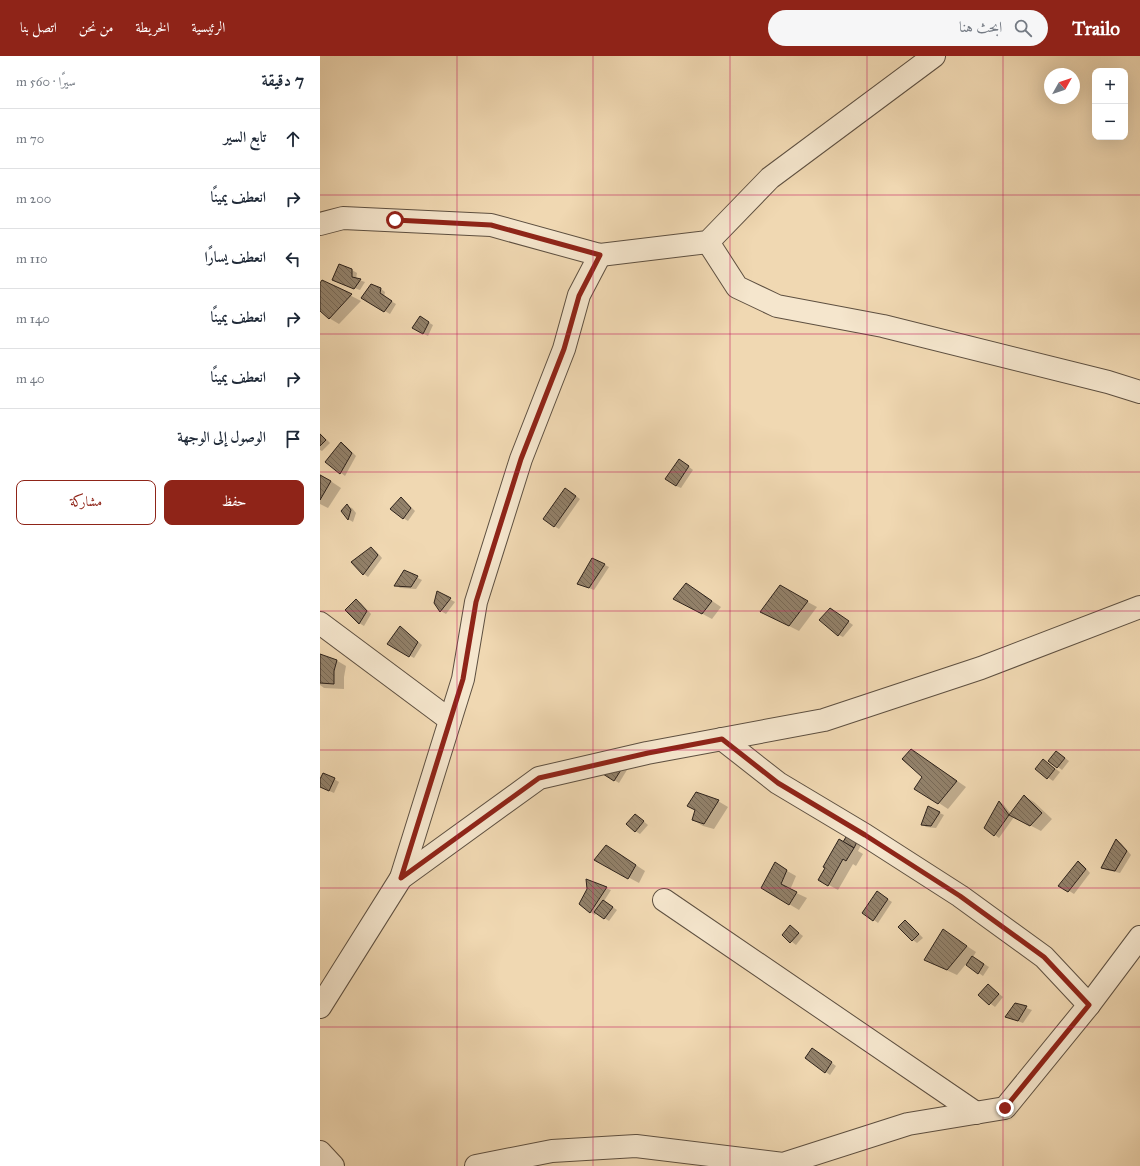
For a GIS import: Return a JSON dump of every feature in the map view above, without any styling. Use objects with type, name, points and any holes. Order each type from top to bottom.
[{"type":"street","points":[[320,224],[343,218],[491,225],[600,255],[708,242],[770,178],[934,56]]},
{"type":"street","points":[[708,242],[737,287],[777,306],[883,326],[1108,382],[1140,392]]},
{"type":"street","points":[[320,1007],[401,878],[463,679],[476,602],[521,459],[564,349],[579,296],[600,255]]},
{"type":"street","points":[[401,878],[539,778],[648,753],[824,720],[981,668],[1140,606]]},
{"type":"street","points":[[320,623],[450,720]]},
{"type":"street","points":[[722,739],[778,783],[865,835],[960,896],[1044,957],[1089,1005]]},
{"type":"street","points":[[664,900],[976,1113]]},
{"type":"street","points":[[476,1166],[552,1151],[636,1146],[783,1164],[908,1124],[1005,1108],[1089,1005],[1140,937]]},
{"type":"street","points":[[320,1152],[333,1166]]},
{"type":"building","points":[[339,264],[352,269],[352,277],[361,279],[354,289],[332,280]]},
{"type":"building","points":[[322,280],[352,294],[329,319],[320,311],[320,283]]},
{"type":"building","points":[[371,284],[381,288],[380,293],[392,301],[384,312],[361,298]]},
{"type":"building","points":[[420,316],[429,322],[423,334],[412,328]]},
{"type":"building","points":[[320,434],[326,440],[320,446]]},
{"type":"building","points":[[341,442],[352,453],[340,474],[325,462]]},
{"type":"building","points":[[679,459],[689,466],[676,486],[665,479]]},
{"type":"building","points":[[320,475],[331,481],[320,500]]},
{"type":"building","points":[[565,488],[576,496],[554,527],[543,519]]},
{"type":"building","points":[[401,497],[411,508],[403,519],[390,509]]},
{"type":"building","points":[[347,504],[351,510],[348,520],[341,511]]},
{"type":"building","points":[[371,547],[378,555],[363,575],[351,562]]},
{"type":"building","points":[[592,558],[605,564],[589,588],[577,584]]},
{"type":"building","points":[[404,570],[418,576],[411,587],[394,586]]},
{"type":"building","points":[[686,583],[712,601],[702,614],[673,599]]},
{"type":"building","points":[[780,585],[808,601],[789,626],[760,612]]},
{"type":"building","points":[[437,591],[451,598],[440,612],[434,603]]},
{"type":"building","points":[[356,599],[367,611],[359,624],[345,610]]},
{"type":"building","points":[[830,608],[849,621],[838,636],[819,620]]},
{"type":"building","points":[[400,626],[418,642],[409,657],[387,644]]},
{"type":"building","points":[[320,654],[337,660],[334,671],[334,684],[320,683]]},
{"type":"building","points":[[911,749],[957,781],[938,804],[914,789],[922,777],[902,759]]},
{"type":"building","points":[[1056,751],[1065,758],[1057,768],[1048,761]]},
{"type":"building","points":[[1043,759],[1055,769],[1047,779],[1035,769]]},
{"type":"building","points":[[626,762],[614,781],[603,774]]},
{"type":"building","points":[[323,773],[335,778],[329,791],[320,787],[320,779]]},
{"type":"building","points":[[696,792],[719,800],[704,824],[692,820],[695,810],[687,806]]},
{"type":"building","points":[[1024,795],[1042,813],[1030,826],[1009,815]]},
{"type":"building","points":[[999,801],[1009,815],[994,836],[984,828]]},
{"type":"building","points":[[928,806],[940,812],[931,826],[921,825]]},
{"type":"building","points":[[635,814],[644,821],[635,832],[626,824]]},
{"type":"building","points":[[850,830],[860,836],[854,848],[843,842]]},
{"type":"building","points":[[839,839],[854,848],[846,861],[843,859],[828,886],[818,880],[825,868],[823,867]]},
{"type":"building","points":[[1116,839],[1127,851],[1115,871],[1101,868]]},
{"type":"building","points":[[606,845],[636,865],[628,879],[594,860]]},
{"type":"building","points":[[1078,861],[1086,869],[1068,892],[1058,886]]},
{"type":"building","points":[[775,862],[787,870],[781,884],[797,892],[789,905],[761,888]]},
{"type":"building","points":[[586,879],[607,887],[590,913],[579,904],[587,889]]},
{"type":"building","points":[[877,891],[888,899],[873,921],[862,913]]},
{"type":"building","points":[[603,900],[613,907],[604,919],[594,912]]},
{"type":"building","points":[[905,920],[919,934],[912,941],[898,927]]},
{"type":"building","points":[[790,925],[799,933],[790,943],[782,935]]},
{"type":"building","points":[[943,929],[967,946],[947,970],[924,960]]},
{"type":"building","points":[[972,956],[984,964],[978,974],[966,965]]},
{"type":"building","points":[[988,984],[999,994],[989,1005],[978,995]]},
{"type":"building","points":[[1015,1003],[1027,1006],[1018,1021],[1005,1017]]},
{"type":"building","points":[[812,1048],[832,1062],[825,1073],[805,1058]]},
{"type":"route","points":[[395,220],[491,225],[600,255],[579,296],[564,349],[521,459],[476,602],[463,679],[401,878],[539,778],[648,753],[722,739],[778,783],[865,835],[960,896],[1044,957],[1089,1005],[1005,1108]]}]
